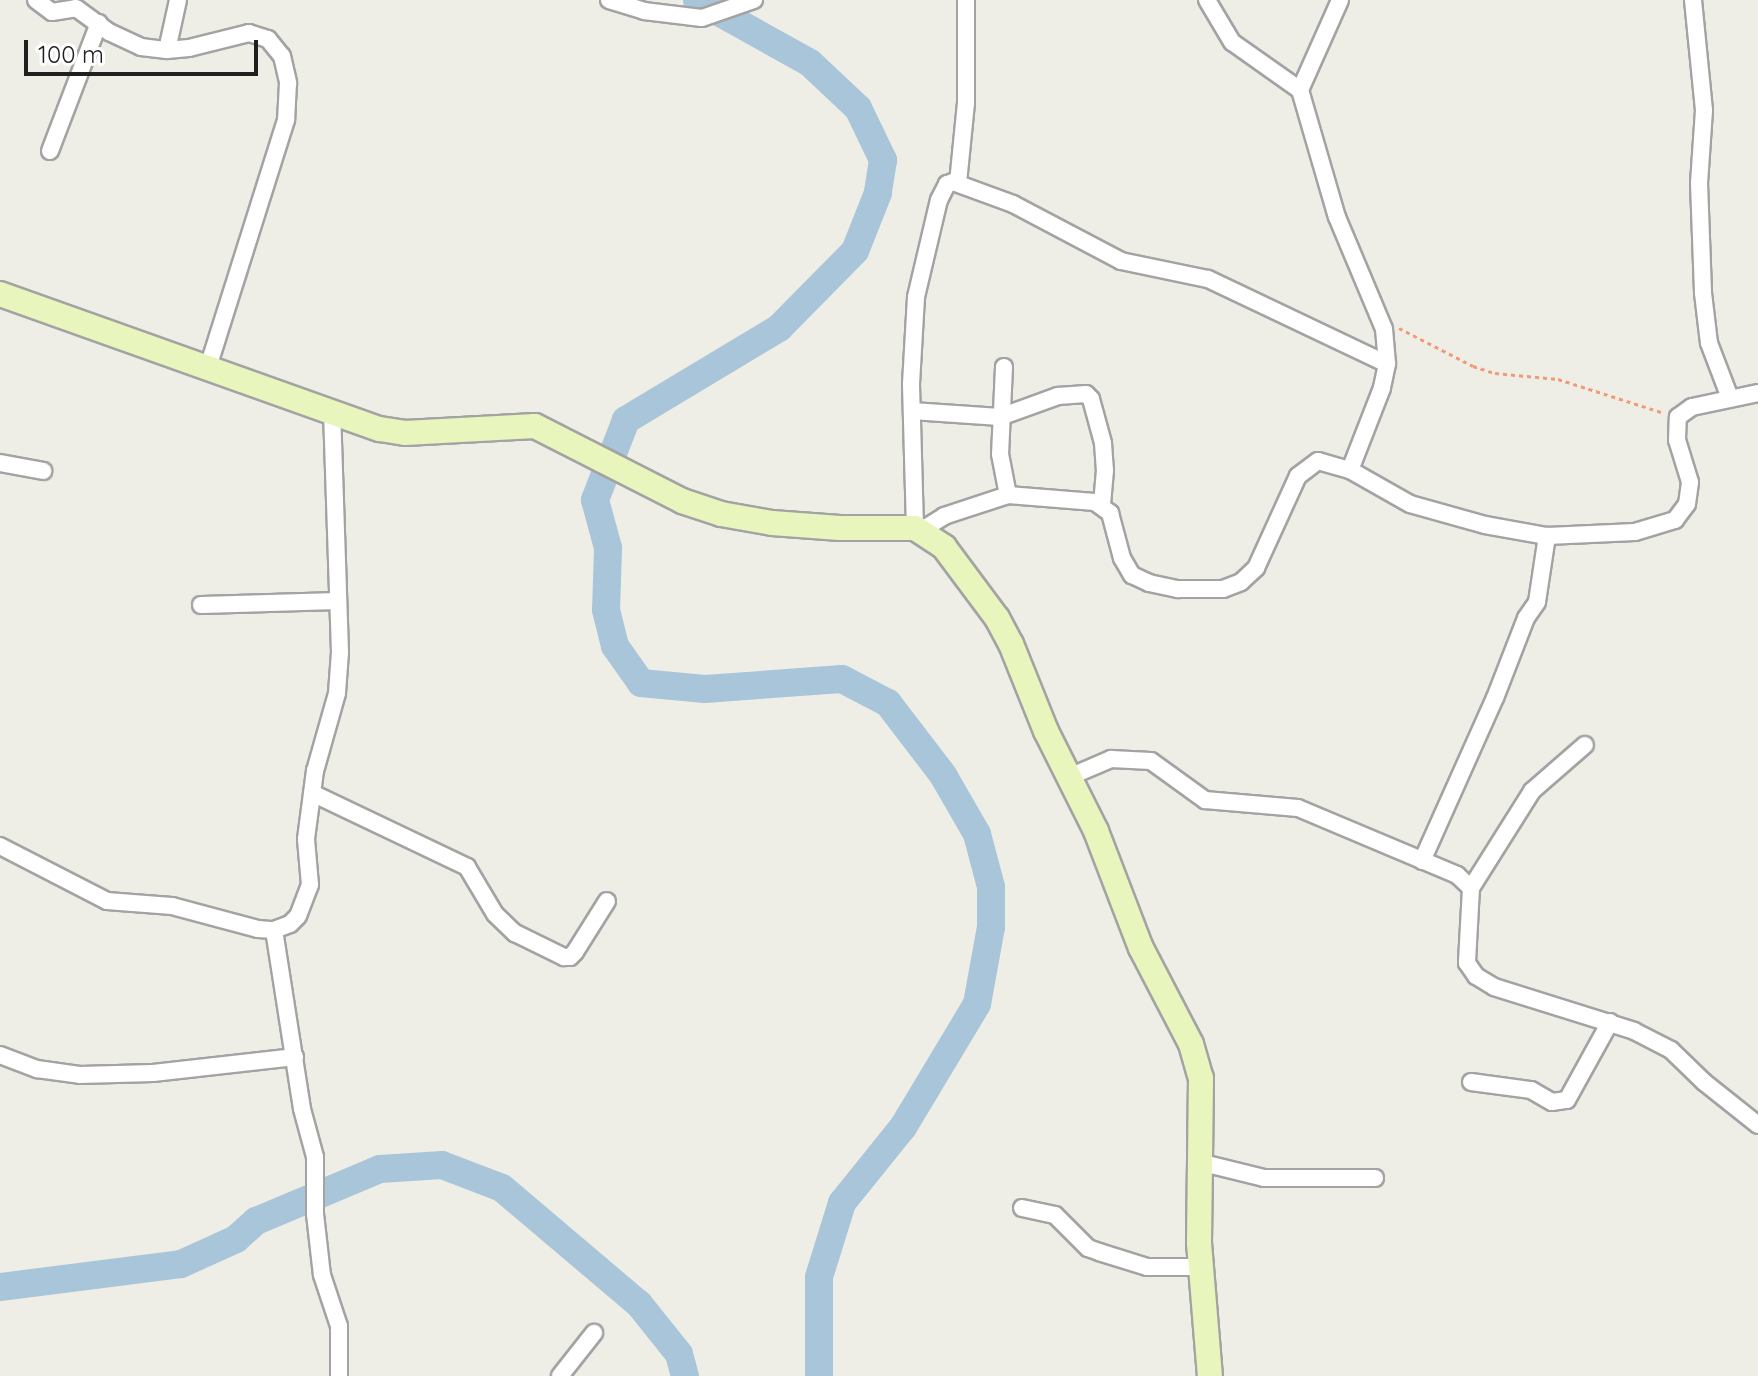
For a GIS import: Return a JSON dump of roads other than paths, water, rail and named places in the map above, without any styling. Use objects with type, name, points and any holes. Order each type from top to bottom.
[{"type":"street","points":[[36,0],[52,12],[76,8],[126,42],[167,50],[238,34],[259,34],[275,46],[286,66],[286,120],[208,367]]},
{"type":"street","points":[[167,50],[178,0]]},
{"type":"street","points":[[609,0],[644,11],[702,18],[751,1]]},
{"type":"street","points":[[958,183],[966,103],[966,0]]},
{"type":"street","points":[[1207,0],[1232,42],[1300,90]]},
{"type":"street","points":[[1340,0],[1300,90],[1316,156],[1337,217],[1379,316],[1387,364],[1350,470]]},
{"type":"street","points":[[1693,0],[1704,110],[1699,183],[1703,293],[1709,343],[1730,398]]},
{"type":"street","points":[[50,151],[99,23]]},
{"type":"street","points":[[918,529],[912,411],[919,278],[939,200],[947,184],[958,183],[1013,204],[1121,261],[1208,279],[1387,364]]},
{"type":"street","points":[[0,294],[110,336],[405,433],[535,426],[682,501],[734,516],[840,528],[918,529],[944,516],[1008,495],[1043,495],[1102,506],[1110,513],[1122,558],[1132,575],[1149,583],[1178,589],[1223,589],[1241,582],[1256,568],[1303,469],[1318,461],[1350,470],[1410,504],[1485,525],[1547,536],[1635,532],[1660,527],[1683,514],[1690,482],[1677,440],[1678,417],[1692,407],[1758,393]]},
{"type":"street","points":[[1004,367],[1000,454],[1008,495]]},
{"type":"street","points":[[912,411],[1000,417],[1058,396],[1086,394],[1091,399],[1103,443],[1105,470],[1102,506]]},
{"type":"street","points":[[0,846],[107,901],[172,906],[242,926],[274,930],[290,924],[298,916],[310,885],[306,839],[312,793],[322,739],[337,693],[338,601],[332,411]]},
{"type":"street","points":[[0,463],[43,471]]},
{"type":"street","points":[[918,529],[944,547],[997,618],[1096,831],[1141,948],[1191,1044],[1201,1078],[1200,1267],[1210,1376]]},
{"type":"street","points":[[1422,861],[1495,698],[1526,618],[1537,602],[1547,536]]},
{"type":"street","points":[[201,605],[338,601]]},
{"type":"street","points":[[1585,745],[1532,791],[1471,888],[1467,963],[1476,976],[1494,987],[1610,1022],[1671,1050],[1704,1082],[1758,1125]]},
{"type":"street","points":[[1069,777],[1111,759],[1151,761],[1183,780],[1205,800],[1298,808],[1457,875],[1471,888]]},
{"type":"street","points":[[312,793],[467,867],[495,914],[515,933],[564,957],[570,957],[575,952],[607,901]]},
{"type":"street","points":[[274,930],[302,1109],[315,1157],[315,1214],[322,1275],[339,1326],[339,1376]]},
{"type":"street","points":[[1471,1082],[1531,1090],[1552,1102],[1567,1100],[1610,1022]]},
{"type":"street","points":[[0,1055],[37,1069],[80,1075],[153,1073],[295,1057]]},
{"type":"street","points":[[1199,1162],[1264,1178],[1375,1178]]},
{"type":"street","points":[[1022,1208],[1055,1215],[1088,1248],[1099,1252],[1147,1267],[1200,1267]]},
{"type":"street","points":[[560,1376],[594,1333]]},
{"type":"waterway","points":[[697,0],[810,63],[858,108],[883,160],[878,193],[855,251],[779,328],[626,420],[595,500],[608,548],[606,610],[615,646],[641,683],[705,689],[842,679],[888,703],[943,775],[977,834],[991,887],[991,927],[977,1004],[903,1127],[842,1203],[819,1277],[819,1376]]},
{"type":"waterway","points":[[0,1287],[181,1264],[236,1239],[256,1221],[380,1169],[442,1165],[502,1188],[639,1304],[679,1354],[685,1376]]}]
